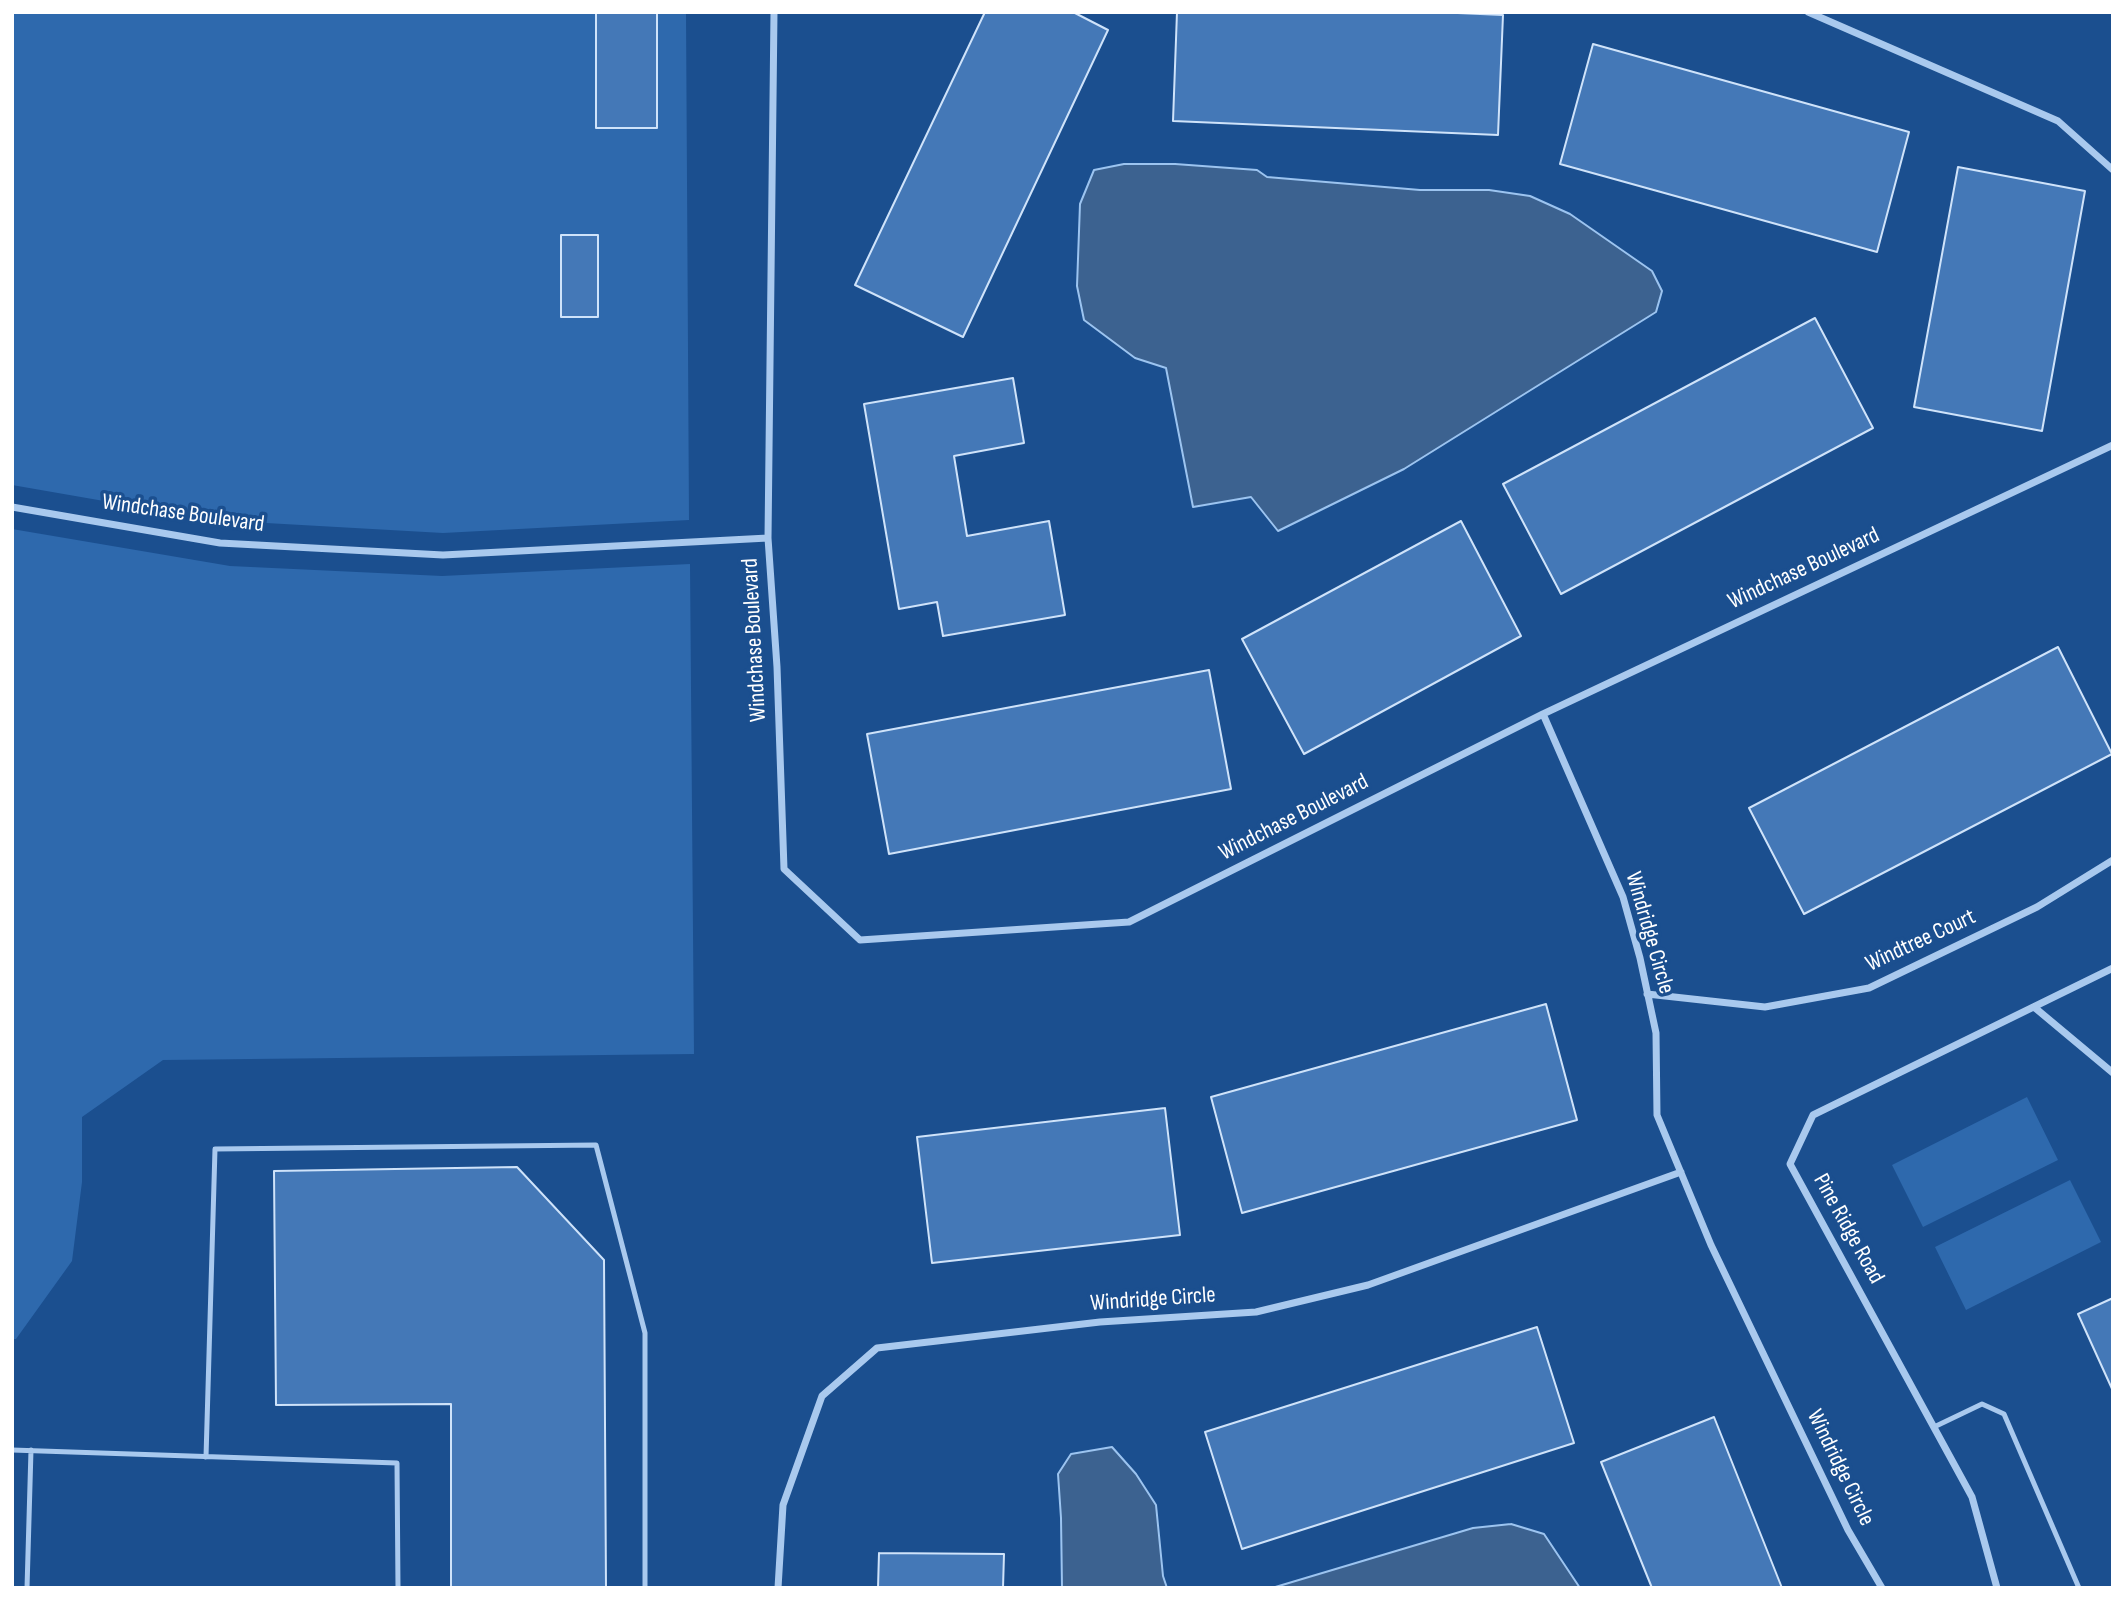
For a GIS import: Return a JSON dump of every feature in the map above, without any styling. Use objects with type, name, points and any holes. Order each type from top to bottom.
[{"type":"street","name":"Windchase Boulevard","points":[[774,12],[768,538],[778,667],[784,869],[860,940],[1129,922],[1543,714],[2113,445]]},
{"type":"street","points":[[1808,12],[2058,121],[2113,170]]},
{"type":"street","name":"Windchase Boulevard","points":[[12,507],[220,543],[443,555],[768,538]]},
{"type":"street","name":"Windridge Circle","points":[[1543,714],[1623,897],[1640,958],[1656,1033],[1657,1115],[1711,1245],[1842,1518],[1882,1588]]},
{"type":"street","name":"Windtree Court","points":[[1647,994],[1765,1007],[1869,988],[2037,907],[2113,860]]},
{"type":"street","name":"Pine Ridge Road","points":[[1997,1588],[1972,1497],[1790,1164],[1813,1115],[2113,968]]},
{"type":"street","points":[[2035,1007],[2113,1073]]},
{"type":"street","name":"Windridge Circle","points":[[778,1588],[783,1505],[822,1396],[877,1349],[1100,1322],[1256,1312],[1368,1285],[1681,1172]]},
{"type":"lane","points":[[206,1457],[215,1149],[596,1145],[645,1333],[645,1588]]},
{"type":"lane","points":[[1934,1427],[1982,1404],[2004,1414],[2079,1588]]},
{"type":"lane","points":[[12,1450],[397,1463],[398,1588]]},
{"type":"lane","points":[[27,1588],[31,1450]]},
{"type":"shaded area","points":[[12,12],[686,12],[689,520],[443,533],[213,520],[12,485]]},
{"type":"shaded area","points":[[1124,164],[1175,164],[1257,170],[1267,177],[1420,190],[1489,190],[1530,196],[1570,214],[1652,271],[1662,291],[1656,312],[1404,469],[1278,531],[1251,497],[1193,507],[1166,368],[1135,358],[1084,320],[1077,286],[1080,204],[1094,170]]},
{"type":"shaded area","points":[[12,529],[230,566],[442,576],[690,564],[694,1054],[163,1060],[82,1117],[82,1182],[72,1261],[16,1339],[12,1339]]},
{"type":"shaded area","points":[[2027,1097],[2058,1160],[1923,1227],[1892,1165]]},
{"type":"shaded area","points":[[2070,1180],[2101,1242],[1966,1310],[1935,1247]]},
{"type":"shaded area","points":[[1112,1447],[1136,1474],[1156,1505],[1163,1576],[1167,1588],[1062,1588],[1058,1474],[1071,1454]]},
{"type":"shaded area","points":[[1511,1524],[1544,1534],[1580,1588],[1272,1588],[1473,1528]]},
{"type":"building","points":[[596,12],[657,12],[657,128],[596,128]]},
{"type":"building","points":[[985,12],[1073,12],[1108,30],[963,337],[855,285]]},
{"type":"building","points":[[1177,12],[1435,12],[1503,15],[1498,135],[1173,121]]},
{"type":"building","points":[[1593,44],[1909,132],[1877,252],[1560,164]]},
{"type":"building","points":[[1958,167],[2085,191],[2042,431],[1914,407]]},
{"type":"building","points":[[561,235],[598,235],[598,317],[561,317]]},
{"type":"building","points":[[1815,318],[1873,428],[1561,594],[1503,484]]},
{"type":"building","points":[[1013,378],[1024,443],[954,456],[967,536],[1049,521],[1065,615],[943,636],[937,602],[899,609],[864,404]]},
{"type":"building","points":[[1461,521],[1521,636],[1304,754],[1242,639]]},
{"type":"building","points":[[2058,647],[2112,754],[1804,914],[1749,808]]},
{"type":"building","points":[[1209,670],[1231,789],[889,854],[867,734]]},
{"type":"building","points":[[1546,1004],[1577,1120],[1242,1213],[1211,1097]]},
{"type":"building","points":[[1165,1108],[1180,1235],[932,1263],[917,1137]]},
{"type":"building","points":[[517,1167],[604,1260],[606,1588],[451,1588],[451,1404],[276,1405],[274,1171]]},
{"type":"building","points":[[2113,1298],[2113,1391],[2078,1314]]},
{"type":"building","points":[[1537,1327],[1574,1443],[1242,1549],[1205,1432]]},
{"type":"building","points":[[1714,1417],[1782,1588],[1652,1588],[1601,1462]]},
{"type":"building","points":[[879,1553],[1004,1554],[1003,1588],[878,1588]]}]
